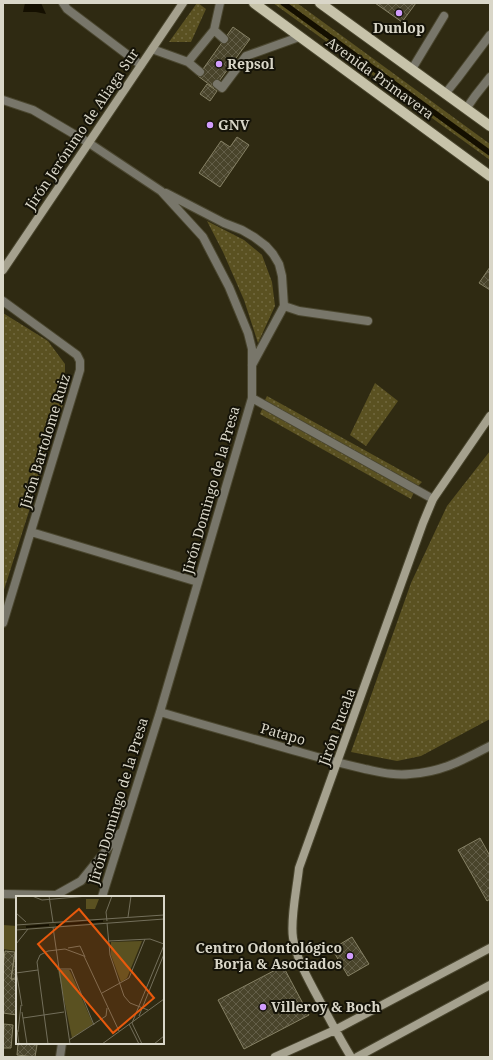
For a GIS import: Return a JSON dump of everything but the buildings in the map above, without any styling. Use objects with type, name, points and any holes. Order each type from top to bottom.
[{"type":"main road","name":"Avenida Primavera","points":[[254,3],[490,176]]},
{"type":"main road","name":"Avenida Primavera","points":[[320,3],[490,126]]},
{"type":"street","points":[[63,3],[67,9],[141,65]]},
{"type":"street","points":[[188,62],[214,30],[220,3]]},
{"type":"street","name":"Jirón Jerónimo de Aliaga Sur","points":[[3,270],[182,4]]},
{"type":"street","points":[[412,70],[444,16]]},
{"type":"street","points":[[214,30],[224,39]]},
{"type":"street","points":[[445,94],[490,35]]},
{"type":"street","points":[[217,84],[222,88],[244,54],[299,37]]},
{"type":"street","points":[[152,49],[188,62],[200,72]]},
{"type":"street","points":[[466,109],[490,77]]},
{"type":"street","name":"Jirón Domingo de la Presa","points":[[3,100],[33,110],[89,143],[161,191],[203,237],[229,287],[248,333],[252,349],[252,398],[160,712],[102,896]]},
{"type":"street","points":[[161,191],[254,237],[266,246],[279,264],[282,276],[284,306],[252,366]]},
{"type":"street","name":"Jirón Bartolome Ruiz","points":[[3,301],[77,355],[80,361],[80,370],[3,623]]},
{"type":"street","points":[[284,306],[299,311],[368,321]]},
{"type":"street","points":[[252,398],[433,500]]},
{"type":"street","name":"Jirón Pucala","points":[[351,1057],[335,1030],[296,953],[293,937],[293,917],[299,868],[423,523],[433,500],[490,416]]},
{"type":"street","points":[[30,532],[198,582]]},
{"type":"street","name":"Patapo","points":[[160,712],[338,763],[384,773],[409,775],[438,770],[490,746]]},
{"type":"street","points":[[3,894],[57,896],[81,881],[123,829]]},
{"type":"street","points":[[275,1057],[335,1030],[490,948]]},
{"type":"street","points":[[356,1057],[490,985]]},
{"type":"street","points":[[60,1057],[62,1044]]},
{"type":"shaded area","points":[[25,3],[41,3],[46,14],[23,12]]},
{"type":"shaded area","points":[[197,3],[206,9],[191,42],[169,42]]},
{"type":"shaded area","points":[[273,3],[297,3],[490,144],[490,160]]},
{"type":"shaded area","points":[[207,221],[244,240],[262,255],[272,282],[275,306],[258,343],[244,300],[223,252]]},
{"type":"shaded area","points":[[3,313],[48,341],[65,364],[65,398],[3,593]]},
{"type":"shaded area","points":[[375,383],[398,401],[366,446],[350,435]]},
{"type":"shaded area","points":[[267,396],[422,482],[416,488],[264,402]]},
{"type":"shaded area","points":[[263,407],[414,492],[411,499],[260,414]]},
{"type":"shaded area","points":[[490,451],[490,719],[421,756],[397,761],[351,752],[411,583],[447,506]]},
{"type":"shaded area","points":[[3,925],[16,926],[16,951],[3,949]]},
{"type":"waterway","points":[[283,3],[490,153]]},
{"type":"place","name":"Dunlop","points":[[399,13]]},
{"type":"place","name":"Repsol","points":[[219,64]]},
{"type":"place","name":"GNV","points":[[210,125]]},
{"type":"place","name":"Centro Odontológico Borja & Asociados","points":[[350,956]]},
{"type":"place","name":"Villeroy & Boch","points":[[263,1007]]}]
